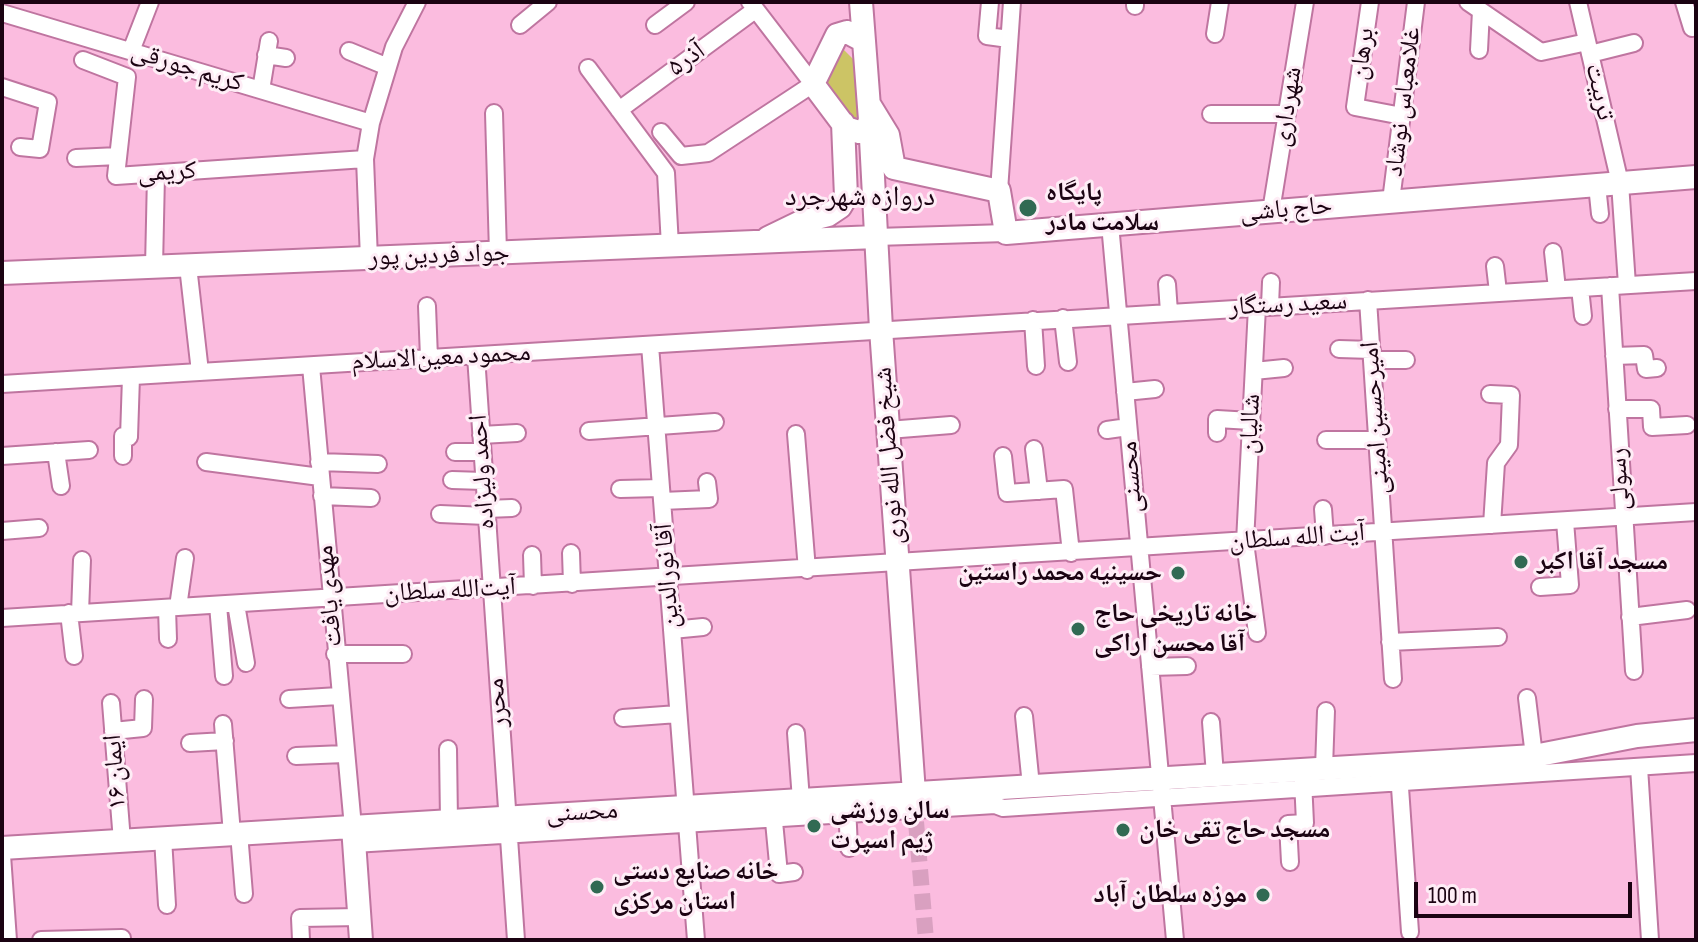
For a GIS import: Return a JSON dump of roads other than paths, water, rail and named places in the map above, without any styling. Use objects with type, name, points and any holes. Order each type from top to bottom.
[{"type":"street","points":[[131,51],[150,2]]},
{"type":"street","points":[[369,259],[365,159],[371,123],[388,67],[417,2]]},
{"type":"street","points":[[520,25],[548,2]]},
{"type":"street","points":[[655,25],[686,2]]},
{"type":"street","points":[[661,132],[681,156],[708,153],[813,84],[852,2]]},
{"type":"street","points":[[861,2],[864,41]]},
{"type":"street","points":[[990,2],[987,36],[1009,39]]},
{"type":"street","points":[[1006,233],[999,191],[1012,2]]},
{"type":"street","points":[[1215,34],[1220,2]]},
{"type":"street","name":"شهرداری","points":[[1271,211],[1305,2]]},
{"type":"street","name":"برهان","points":[[1370,2],[1355,107],[1402,116]]},
{"type":"street","name":"غلامعباس نوشاد","points":[[1391,201],[1416,2]]},
{"type":"street","name":"تربیت","points":[[1578,2],[1620,183],[1618,285]]},
{"type":"street","points":[[1684,2],[1692,28]]},
{"type":"street","points":[[753,6],[850,130],[859,132],[867,128],[870,112]]},
{"type":"street","name":"آذر۵","points":[[619,110],[753,6]]},
{"type":"street","points":[[1474,7],[1541,52],[1634,43]]},
{"type":"street","points":[[1474,7],[1479,50]]},
{"type":"street","name":"کریم جورقی","points":[[2,13],[371,123]]},
{"type":"street","points":[[837,35],[853,33],[864,41]]},
{"type":"street","name":"شیخ فضل الله نوری","points":[[864,41],[914,793]]},
{"type":"street","points":[[261,90],[268,48],[286,58]]},
{"type":"street","points":[[349,51],[388,67]]},
{"type":"street","name":"کریمی","points":[[83,60],[127,77],[116,176],[365,159]]},
{"type":"street","points":[[588,68],[666,173],[670,246]]},
{"type":"street","points":[[2,89],[48,102],[40,149],[20,147]]},
{"type":"street","points":[[870,112],[888,135],[894,168],[999,191]]},
{"type":"street","points":[[494,113],[498,253]]},
{"type":"street","points":[[1211,114],[1287,114]]},
{"type":"street","points":[[759,242],[801,222],[828,215],[840,207],[846,197],[843,123]]},
{"type":"street","points":[[76,158],[118,156]]},
{"type":"street","points":[[154,267],[156,175]]},
{"type":"street","name":"حاج باشی","points":[[876,237],[1006,233],[1696,177]]},
{"type":"street","points":[[1597,185],[1600,214]]},
{"type":"street","name":"محسنی","points":[[1110,224],[1120,315],[1137,549],[1163,788]]},
{"type":"street","name":"جواد فردین پور","points":[[2,273],[876,237]]},
{"type":"street","points":[[1553,252],[1557,289]]},
{"type":"street","points":[[188,266],[200,372]]},
{"type":"street","points":[[1495,266],[1498,292]]},
{"type":"street","name":"سعید رستگار","points":[[881,329],[1696,281]]},
{"type":"street","name":"شالیان","points":[[1257,633],[1245,542],[1254,371],[1263,306],[1271,282]]},
{"type":"street","points":[[1167,284],[1169,312]]},
{"type":"street","name":"رسولی","points":[[1618,285],[1614,356],[1634,671]]},
{"type":"street","points":[[1580,288],[1583,316]]},
{"type":"street","name":"امیرحسین امینی","points":[[1368,300],[1393,679]]},
{"type":"street","points":[[427,306],[429,358]]},
{"type":"street","points":[[1063,318],[1068,362]]},
{"type":"street","points":[[1033,320],[1036,366]]},
{"type":"street","name":"محمود معین‌الاسلام","points":[[2,384],[881,329]]},
{"type":"street","name":"آقا نورالدین","points":[[650,345],[696,940]]},
{"type":"street","points":[[1339,349],[1406,360]]},
{"type":"street","points":[[1614,356],[1644,355],[1646,369],[1657,368]]},
{"type":"street","name":"احمد ولیزاده","points":[[476,356],[491,589]]},
{"type":"street","name":"مهدی یافت","points":[[311,366],[344,754],[354,835]]},
{"type":"street","points":[[1254,371],[1284,368]]},
{"type":"street","points":[[123,456],[123,436],[129,437],[131,377]]},
{"type":"street","points":[[1125,392],[1155,389]]},
{"type":"street","points":[[1490,394],[1511,395],[1509,445],[1496,463],[1492,525]]},
{"type":"street","points":[[1617,409],[1651,409],[1652,427],[1687,425]]},
{"type":"street","points":[[1217,433],[1217,419],[1251,421]]},
{"type":"street","points":[[589,431],[715,422]]},
{"type":"street","points":[[888,430],[951,425]]},
{"type":"street","points":[[1107,430],[1128,427]]},
{"type":"street","points":[[455,452],[517,433]]},
{"type":"street","points":[[796,434],[807,570]]},
{"type":"street","points":[[1326,440],[1377,440]]},
{"type":"street","points":[[1034,449],[1039,491]]},
{"type":"street","points":[[2,456],[89,450]]},
{"type":"street","points":[[56,452],[61,486]]},
{"type":"street","points":[[1003,456],[1007,493],[1064,489],[1071,553]]},
{"type":"street","points":[[206,462],[319,470],[378,464]]},
{"type":"street","points":[[452,480],[484,481]]},
{"type":"street","points":[[620,489],[709,499],[707,482]]},
{"type":"street","points":[[322,496],[371,498]]},
{"type":"street","points":[[440,514],[486,513],[512,508]]},
{"type":"street","points":[[1323,509],[1325,536]]},
{"type":"street","name":"آیت الله سلطان","points":[[897,564],[1696,512]]},
{"type":"street","points":[[1540,587],[1570,585],[1565,521]]},
{"type":"street","points":[[2,531],[39,528]]},
{"type":"street","points":[[571,553],[572,584]]},
{"type":"street","points":[[532,555],[533,586]]},
{"type":"street","points":[[168,639],[185,558]]},
{"type":"street","points":[[74,656],[75,613],[82,560]]},
{"type":"street","name":"آیت‌الله سلطان","points":[[2,618],[897,564]]},
{"type":"street","name":"محرر","points":[[491,589],[516,940]]},
{"type":"street","points":[[236,604],[246,663]]},
{"type":"street","points":[[218,605],[224,676]]},
{"type":"street","points":[[1630,617],[1687,610]]},
{"type":"street","points":[[672,630],[703,627]]},
{"type":"street","points":[[1390,642],[1498,637]]},
{"type":"street","points":[[335,654],[403,654]]},
{"type":"street","points":[[1150,667],[1187,666]]},
{"type":"street","points":[[289,699],[339,696]]},
{"type":"street","points":[[1527,698],[1534,756]]},
{"type":"street","points":[[113,731],[143,728],[144,699]]},
{"type":"street","name":"ایمان ۱۶","points":[[111,703],[122,841]]},
{"type":"street","points":[[1290,862],[1288,824],[1305,823],[1310,775],[1326,711]]},
{"type":"street","points":[[623,718],[678,714]]},
{"type":"street","points":[[1024,716],[1031,786]]},
{"type":"street","points":[[1211,722],[1215,775]]},
{"type":"street","points":[[223,724],[244,894]]},
{"type":"street","name":"محسنی","points":[[2,856],[237,837],[354,835],[847,805],[914,793],[1031,786],[1163,788],[1215,775],[1399,773],[1534,756],[1637,736],[1696,730]]},
{"type":"street","points":[[796,733],[801,800]]},
{"type":"street","points":[[190,743],[225,741]]},
{"type":"street","points":[[448,749],[449,821]]},
{"type":"street","points":[[296,756],[344,754]]},
{"type":"street","points":[[1410,932],[1399,773],[1696,763]]},
{"type":"street","points":[[1639,767],[1650,940]]},
{"type":"street","points":[[849,848],[847,805],[1163,788],[1310,775]]},
{"type":"street","points":[[1163,788],[1175,940]]},
{"type":"street","name":"محسنی","points":[[773,810],[801,800],[847,805]]},
{"type":"street","points":[[773,810],[779,874],[794,872]]},
{"type":"street","name":"محسنی","points":[[354,835],[449,821],[507,826]]},
{"type":"street","points":[[354,835],[361,940]]},
{"type":"street","name":"محسنی","points":[[2,848],[122,841],[163,842]]},
{"type":"street","points":[[163,842],[167,905]]},
{"type":"street","points":[[2,856],[8,940]]},
{"type":"street","points":[[301,940],[300,918],[360,917]]},
{"type":"street","points":[[41,940],[122,938]]},
{"type":"tunnel","points":[[914,798],[926,940]]},
{"type":"place","name":"پایگاه سلامت مادر","points":[[1028,208]]},
{"type":"place","name":"مسجد آقا اکبر","points":[[1521,562]]},
{"type":"place","name":"حسینیه محمد راستین","points":[[1178,573]]},
{"type":"place","name":"خانه تاریخی حاج آقا محسن اراکی","points":[[1078,629]]},
{"type":"place","name":"سالن ورزشی ژیم اسپرت","points":[[814,826]]},
{"type":"place","name":"مسجد حاج تقی خان","points":[[1123,830]]},
{"type":"place","name":"خانه صنایع دستی استان مرکزی","points":[[597,887]]},
{"type":"place","name":"موزه سلطان آباد","points":[[1263,895]]},
{"type":"district","name":"دروازه شهرجرد","points":[[860,198]]}]
